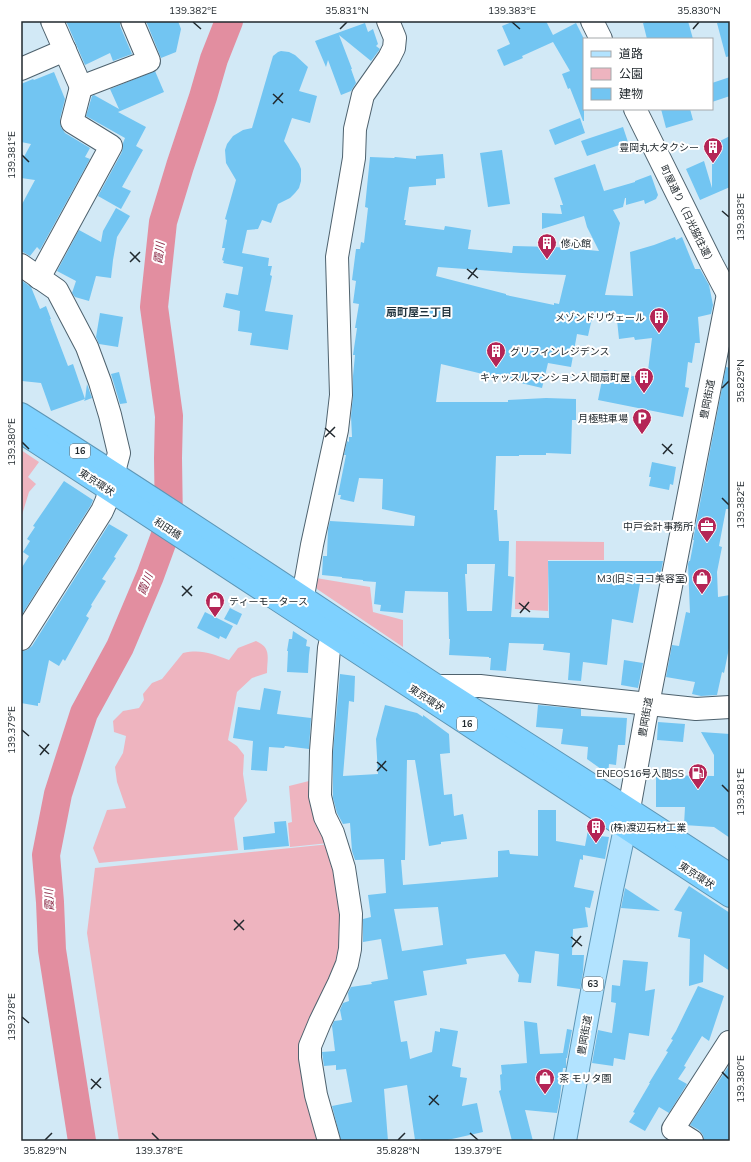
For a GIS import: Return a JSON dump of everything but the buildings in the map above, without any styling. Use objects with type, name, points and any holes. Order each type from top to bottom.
[{"type":"highway","name":"東京環状","points":[[21,414],[136,498]]},
{"type":"highway","name":"東京環状","points":[[21,432],[112,481]]},
{"type":"highway","name":"和田橋","points":[[136,498],[206,543]]},
{"type":"highway","name":"東京環状","points":[[206,543],[303,596],[438,686],[627,818],[730,896]]},
{"type":"highway","name":"東京環状","points":[[206,543],[332,635],[627,818],[730,875]]},
{"type":"main road","name":"豊岡街道","points":[[565,1141],[593,986],[627,818]]},
{"type":"street","points":[[39,278],[111,146],[72,122],[81,87],[52,21]]},
{"type":"street","points":[[81,87],[148,61],[132,21]]},
{"type":"street","points":[[303,596],[339,416],[341,395],[338,257],[354,158],[355,130],[363,95],[389,58],[394,48],[395,38],[388,21]]},
{"type":"street","points":[[592,21],[600,38]]},
{"type":"street","points":[[21,69],[65,50]]},
{"type":"street","name":"町屋通り（日光脇往還）","points":[[636,110],[729,295]]},
{"type":"street","points":[[21,265],[57,290],[87,347],[102,389],[119,453],[106,502],[102,511],[21,639]]},
{"type":"street","name":"豊岡街道","points":[[627,818],[648,704],[729,295]]},
{"type":"street","points":[[329,1141],[316,1094],[310,1058],[310,1046],[347,964],[350,949],[351,921],[344,868],[333,833],[325,817],[320,796],[321,751],[328,662],[332,635]]},
{"type":"street","points":[[438,686],[480,686],[696,709],[730,708]]},
{"type":"street","points":[[692,1141],[673,1129],[730,1042]]},
{"type":"green space","points":[[21,450],[39,462],[28,477],[36,484],[29,492],[21,518]]},
{"type":"green space","points":[[516,541],[604,542],[604,560],[548,560],[548,611],[515,609]]},
{"type":"green space","points":[[316,578],[370,587],[373,612],[403,620],[403,647],[317,589],[315,584]]},
{"type":"green space","points":[[256,641],[267,650],[267,673],[252,678],[237,692],[228,740],[237,746],[244,755],[243,774],[247,801],[234,818],[238,850],[99,863],[93,848],[107,810],[126,808],[117,782],[115,767],[123,753],[126,736],[114,732],[113,721],[123,711],[139,708],[144,700],[143,694],[152,683],[162,679],[183,653],[201,652],[229,660],[238,648]]},
{"type":"green space","points":[[313,780],[329,843],[290,847],[288,823],[292,822],[289,786]]},
{"type":"green space","points":[[330,844],[348,934],[305,1042],[324,1141],[119,1141],[87,933],[95,868]]},
{"type":"waterway","name":"霞川","points":[[82,1141],[52,950],[46,855],[58,794],[84,713],[120,647],[150,576],[169,524],[169,416],[154,307],[163,222],[214,59],[229,21]]},
{"type":"place","name":"豊岡丸大タクシー","points":[[713,164]]},
{"type":"place","name":"修心館","points":[[547,260]]},
{"type":"place","name":"メゾンドリヴェール","points":[[659,334]]},
{"type":"place","name":"グリフィンレジデンス","points":[[496,368]]},
{"type":"place","name":"キャッスルマンション入間扇町屋","points":[[644,394]]},
{"type":"place","name":"月極駐車場","points":[[642,435]]},
{"type":"place","name":"中戸会計事務所","points":[[707,543]]},
{"type":"place","name":"M3(旧ミヨコ美容室)","points":[[702,595]]},
{"type":"place","name":"ティーモータース","points":[[215,618]]},
{"type":"place","name":"ENEOS16号入間SS","points":[[698,790]]},
{"type":"place","name":"(株)渡辺石材工業","points":[[596,844]]},
{"type":"place","name":"茶 モリタ園","points":[[545,1095]]},
{"type":"district","name":"扇町屋三丁目","points":[[419,312]]}]
